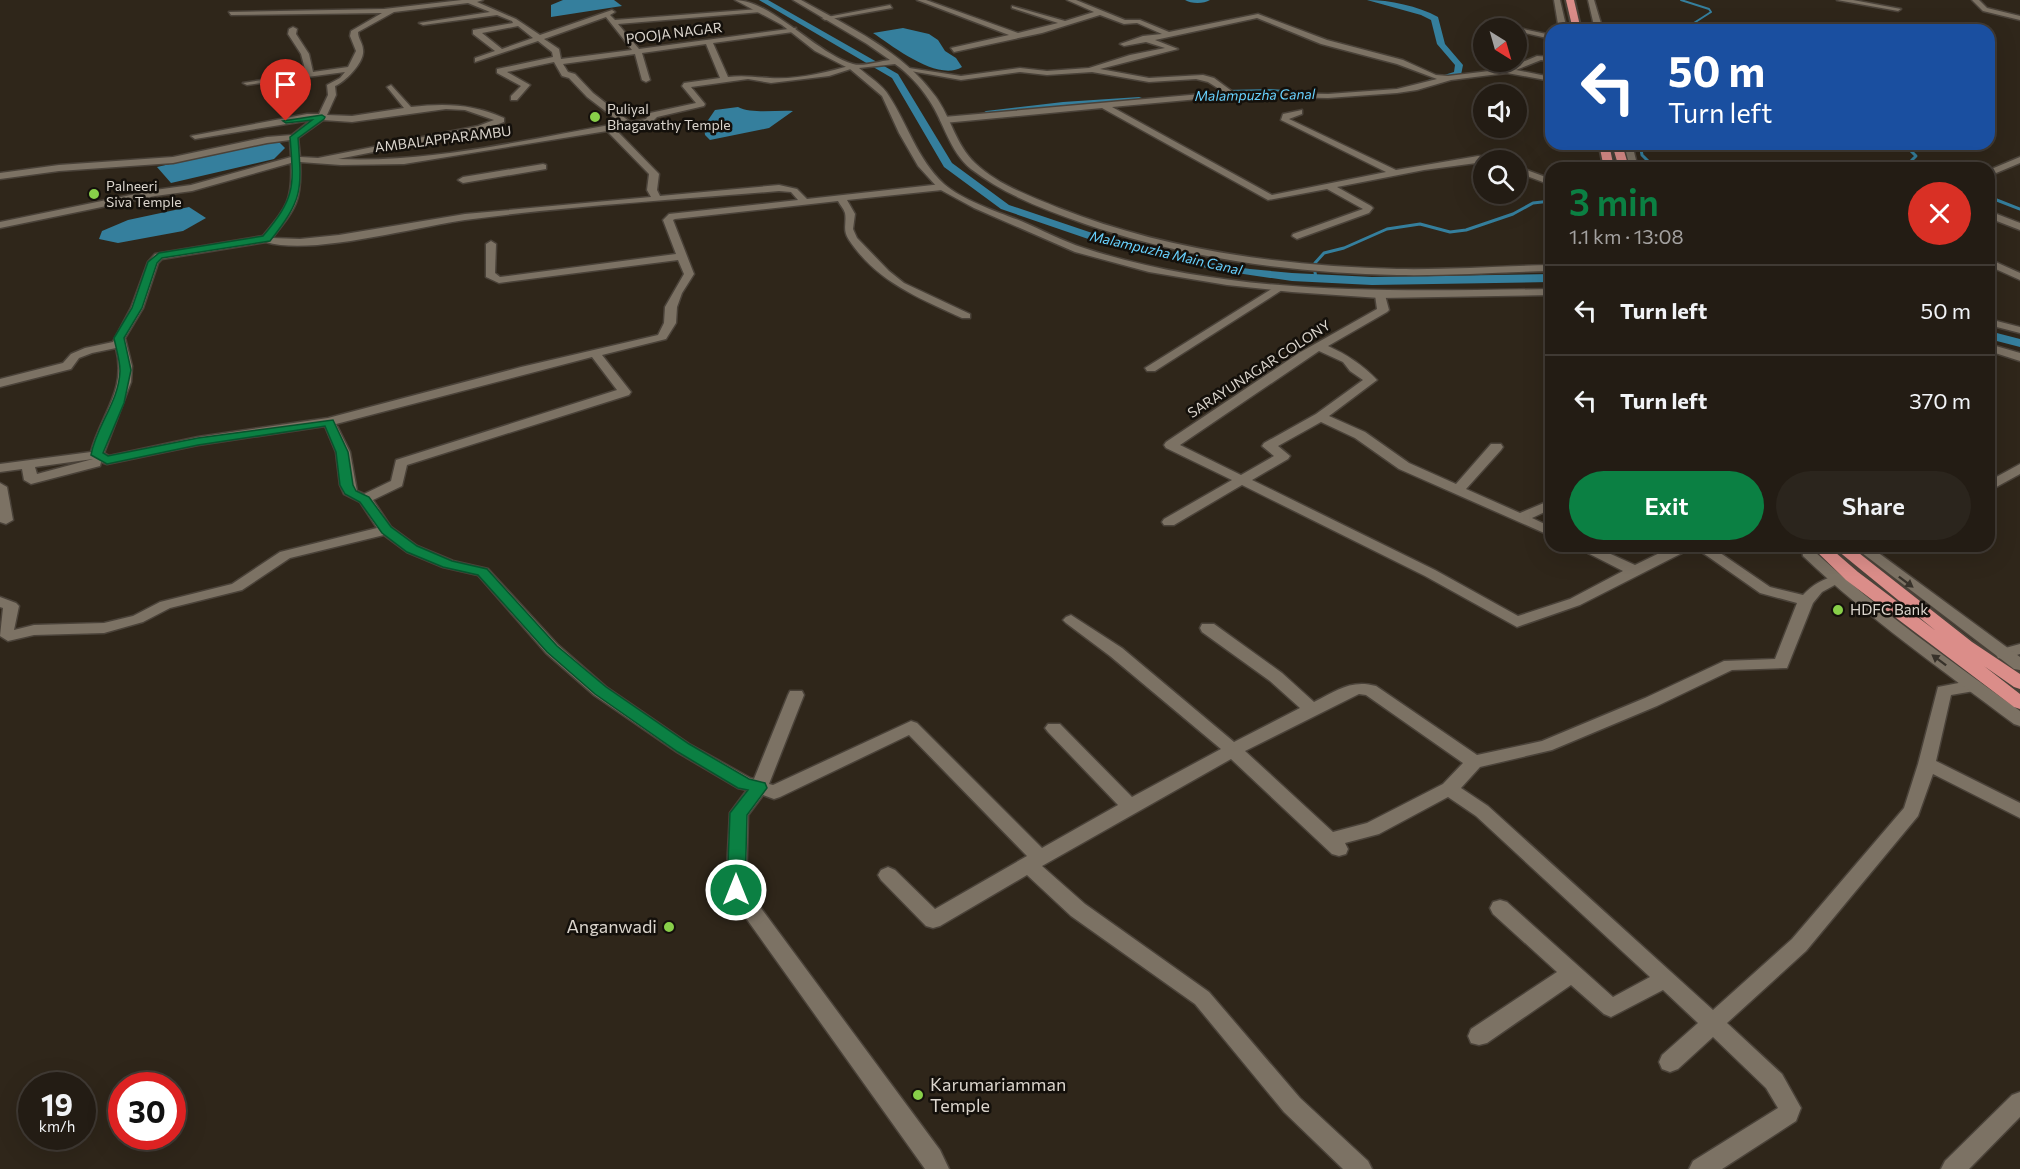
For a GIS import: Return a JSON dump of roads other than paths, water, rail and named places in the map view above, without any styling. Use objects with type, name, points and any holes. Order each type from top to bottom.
[{"type":"highway","points":[[1570,0],[1576,24]]},
{"type":"highway","points":[[1826,552],[1852,576],[2020,703]]},
{"type":"highway","points":[[1848,552],[1950,634],[2020,683]]},
{"type":"street","points":[[231,13],[392,10],[480,0]]},
{"type":"street","points":[[738,0],[793,30],[818,49],[853,67],[885,95],[903,133],[923,166],[942,187],[987,211],[1079,250],[1149,269],[1278,288],[1380,295],[1545,292]]},
{"type":"street","points":[[796,0],[870,42],[893,61],[909,70],[961,78],[1020,70],[1047,73],[1090,70],[1133,57],[1174,50],[1143,38]]},
{"type":"street","points":[[920,0],[1017,35]]},
{"type":"street","points":[[1070,0],[1124,22],[1138,21],[1166,33]]},
{"type":"street","points":[[1557,0],[1562,24]]},
{"type":"street","points":[[1591,0],[1597,24]]},
{"type":"street","points":[[1840,0],[1898,9]]},
{"type":"street","points":[[1975,0],[1985,10],[2020,18]]},
{"type":"street","points":[[470,2],[503,14],[556,51],[565,74],[572,76],[590,95],[629,125]]},
{"type":"street","points":[[825,18],[890,7]]},
{"type":"street","points":[[1014,7],[1065,23]]},
{"type":"street","points":[[0,176],[58,168],[173,160],[267,140],[294,137],[322,117],[332,95],[331,85],[343,80],[360,51],[354,36],[355,31],[392,10]]},
{"type":"street","points":[[614,22],[759,11]]},
{"type":"street","points":[[478,60],[610,13],[614,22],[638,52],[646,80]]},
{"type":"street","points":[[954,50],[1098,13]]},
{"type":"street","points":[[423,23],[503,14]]},
{"type":"street","points":[[1124,44],[1166,33],[1258,16],[1324,42],[1400,63],[1435,77],[1450,78]]},
{"type":"street","points":[[501,52],[476,32],[519,24]]},
{"type":"street","points":[[293,29],[292,33],[305,54],[310,73]]},
{"type":"street","name":"POOJA NAGAR","points":[[514,98],[526,84],[500,71],[558,60],[594,61],[638,52],[793,30]]},
{"type":"street","points":[[1527,32],[1545,36]]},
{"type":"street","points":[[709,42],[725,80],[748,77],[771,81],[829,74],[853,67],[893,61]]},
{"type":"street","points":[[588,48],[594,61]]},
{"type":"street","points":[[1527,63],[1545,58]]},
{"type":"street","points":[[246,83],[349,69]]},
{"type":"street","points":[[1179,69],[1216,81],[1230,94]]},
{"type":"street","points":[[909,70],[933,99],[955,144],[972,165],[1017,194],[1118,232],[1191,250],[1274,264],[1342,270],[1397,272],[1545,268]]},
{"type":"street","points":[[1090,70],[1137,80],[1158,81],[1194,75]]},
{"type":"street","points":[[943,118],[1230,94],[1264,93],[1295,96],[1362,94],[1417,88],[1450,78],[1499,72]]},
{"type":"street","points":[[1512,72],[1545,78]]},
{"type":"street","name":"AMBALAPPARAMBU","points":[[0,225],[155,193],[192,188],[296,159],[341,162],[404,161],[610,129],[648,121],[653,115],[701,104],[687,85],[725,80]]},
{"type":"street","points":[[391,87],[409,110]]},
{"type":"street","points":[[1103,105],[1271,198],[1473,160]]},
{"type":"street","points":[[195,136],[307,117],[353,119],[438,106],[475,109],[501,120],[480,128],[320,159]]},
{"type":"street","points":[[1299,112],[1286,116],[1285,120],[1395,173]]},
{"type":"street","points":[[610,129],[654,174],[652,190],[658,200]]},
{"type":"street","points":[[266,239],[288,212],[297,190],[294,137]]},
{"type":"street","points":[[507,145],[505,159],[508,172]]},
{"type":"street","points":[[1995,170],[2020,160]]},
{"type":"street","points":[[464,180],[543,167]]},
{"type":"street","points":[[1527,173],[1545,180]]},
{"type":"street","points":[[0,468],[28,465],[31,480],[102,458],[329,422],[662,337],[670,323],[671,307],[677,293],[689,274],[668,220],[672,216],[942,187]]},
{"type":"street","points":[[1298,236],[1366,211],[1368,208],[1330,187]]},
{"type":"street","points":[[0,383],[67,366],[75,356],[89,350],[119,344],[119,338],[137,308],[153,262],[159,256],[266,239],[276,242],[300,242],[339,238],[465,217],[791,188],[798,192],[804,202]]},
{"type":"street","points":[[841,198],[850,214],[848,229],[853,239],[885,273],[900,285],[966,316]]},
{"type":"street","points":[[1995,217],[2020,227]]},
{"type":"street","points":[[491,244],[491,277],[499,280],[682,256]]},
{"type":"street","points":[[1995,265],[2020,278]]},
{"type":"street","points":[[1150,368],[1204,332],[1240,314],[1278,288]]},
{"type":"street","name":"SARAYUNAGAR COLONY","points":[[1243,479],[1171,444],[1320,346],[1383,310],[1380,295]]},
{"type":"street","points":[[1995,323],[2019,329]]},
{"type":"street","points":[[102,458],[98,446],[118,403],[126,370],[119,338]]},
{"type":"street","points":[[1169,522],[1283,456],[1269,446],[1320,417],[1371,380],[1354,368],[1347,359],[1320,346]]},
{"type":"street","points":[[1995,349],[2020,357]]},
{"type":"street","points":[[364,499],[397,483],[401,463],[625,392],[595,353]]},
{"type":"street","points":[[1320,417],[1360,435],[1404,466],[1545,529]]},
{"type":"street","points":[[329,422],[342,452],[347,485],[351,494],[364,499],[386,530],[412,549],[448,564],[483,572],[552,649],[600,691],[683,748],[744,783],[774,792],[911,727],[1078,910],[1202,998],[1292,1105],[1360,1169]]},
{"type":"street","points":[[1459,489],[1496,447]]},
{"type":"street","points":[[1995,483],[2020,468]]},
{"type":"street","points":[[1243,479],[1430,573],[1517,622],[1575,602],[1673,552]]},
{"type":"street","points":[[0,487],[6,519]]},
{"type":"street","points":[[1520,518],[1545,507]]},
{"type":"street","points":[[0,602],[11,606],[6,630],[8,636],[34,630],[104,628],[138,619],[165,605],[237,586],[285,555],[386,530]]},
{"type":"street","points":[[1594,552],[1635,571]]},
{"type":"street","points":[[1709,552],[1765,590],[1804,606]]},
{"type":"street","points":[[1808,552],[1837,580],[2020,720]]},
{"type":"street","points":[[1873,552],[2020,665]]},
{"type":"street","points":[[1071,620],[1116,652],[1233,750],[1335,844],[1371,829],[1449,789],[1474,762],[1546,746],[1651,702],[1730,664],[1781,664],[1804,606],[1817,589],[1837,580]]},
{"type":"street","points":[[1208,628],[1276,676],[1311,709]]},
{"type":"street","points":[[2004,654],[2020,649]]},
{"type":"street","points":[[1670,1062],[1799,945],[1912,811],[1927,764],[1944,691],[1974,686]]},
{"type":"street","points":[[888,875],[933,920],[1130,806],[1311,709],[1357,688],[1370,690],[1474,762]]},
{"type":"street","points":[[796,695],[759,788],[739,813],[736,890],[932,1158],[937,1169]]},
{"type":"street","points":[[1054,728],[1130,806]]},
{"type":"street","points":[[1927,764],[2020,811]]},
{"type":"street","points":[[1449,789],[1482,812],[1666,978],[1774,1081],[1790,1108],[1788,1114],[1701,1169]]},
{"type":"street","points":[[1500,909],[1611,1008],[1666,978]]},
{"type":"street","points":[[1479,1036],[1572,973]]},
{"type":"street","points":[[1953,1169],[2020,1102]]},
{"type":"water","points":[[563,0],[614,0],[622,6],[551,17],[551,5]]},
{"type":"water","points":[[903,28],[929,34],[938,40],[945,51],[956,58],[962,67],[941,70],[929,67],[904,54],[873,33]]},
{"type":"water","points":[[738,107],[757,111],[793,111],[769,128],[710,140],[705,135],[704,126],[715,110]]},
{"type":"water","points":[[269,141],[278,141],[285,148],[274,159],[171,183],[157,167]]},
{"type":"water","points":[[189,207],[206,218],[183,231],[118,243],[99,239],[102,231],[128,220]]},
{"type":"waterway","name":"Malampuzha Main Canal","points":[[763,0],[895,76],[948,165],[1005,207],[1101,240],[1211,266],[1250,272],[1292,277],[1372,281],[1545,278]]},
{"type":"waterway","name":"Malampuzha Canal","points":[[1189,0],[1206,0]]},
{"type":"waterway","name":"Malampuzha Canal","points":[[1371,0],[1424,13],[1435,19],[1441,44],[1459,65],[1458,73],[1431,82]]},
{"type":"waterway","points":[[1681,0],[1709,9],[1711,12],[1692,24]]},
{"type":"waterway","name":"Malampuzha Canal","points":[[1225,93],[1301,94]]},
{"type":"waterway","name":"Malampuzha Canal","points":[[986,114],[1063,105],[1139,100]]},
{"type":"waterway","points":[[1641,150],[1642,155],[1649,162]]},
{"type":"waterway","points":[[1910,150],[1916,156],[1911,161],[1914,162]]},
{"type":"waterway","points":[[1995,199],[2020,209]]},
{"type":"waterway","points":[[1315,263],[1324,253],[1344,248],[1387,229],[1420,224],[1450,232],[1466,230],[1513,214],[1533,203],[1545,202]]},
{"type":"waterway","name":"Malampuzha Main Canal","points":[[1315,272],[1316,279]]},
{"type":"waterway","name":"Malampuzha Main Canal","points":[[1995,337],[2020,343]]},
{"type":"place","name":"Puliyal Bhagavathy Temple","points":[[595,117]]},
{"type":"place","name":"Palneeri Siva Temple","points":[[94,194]]},
{"type":"place","name":"HDFC Bank","points":[[1838,610]]},
{"type":"place","name":"Anganwadi","points":[[669,927]]},
{"type":"place","name":"Karumariamman Temple","points":[[918,1095]]}]
